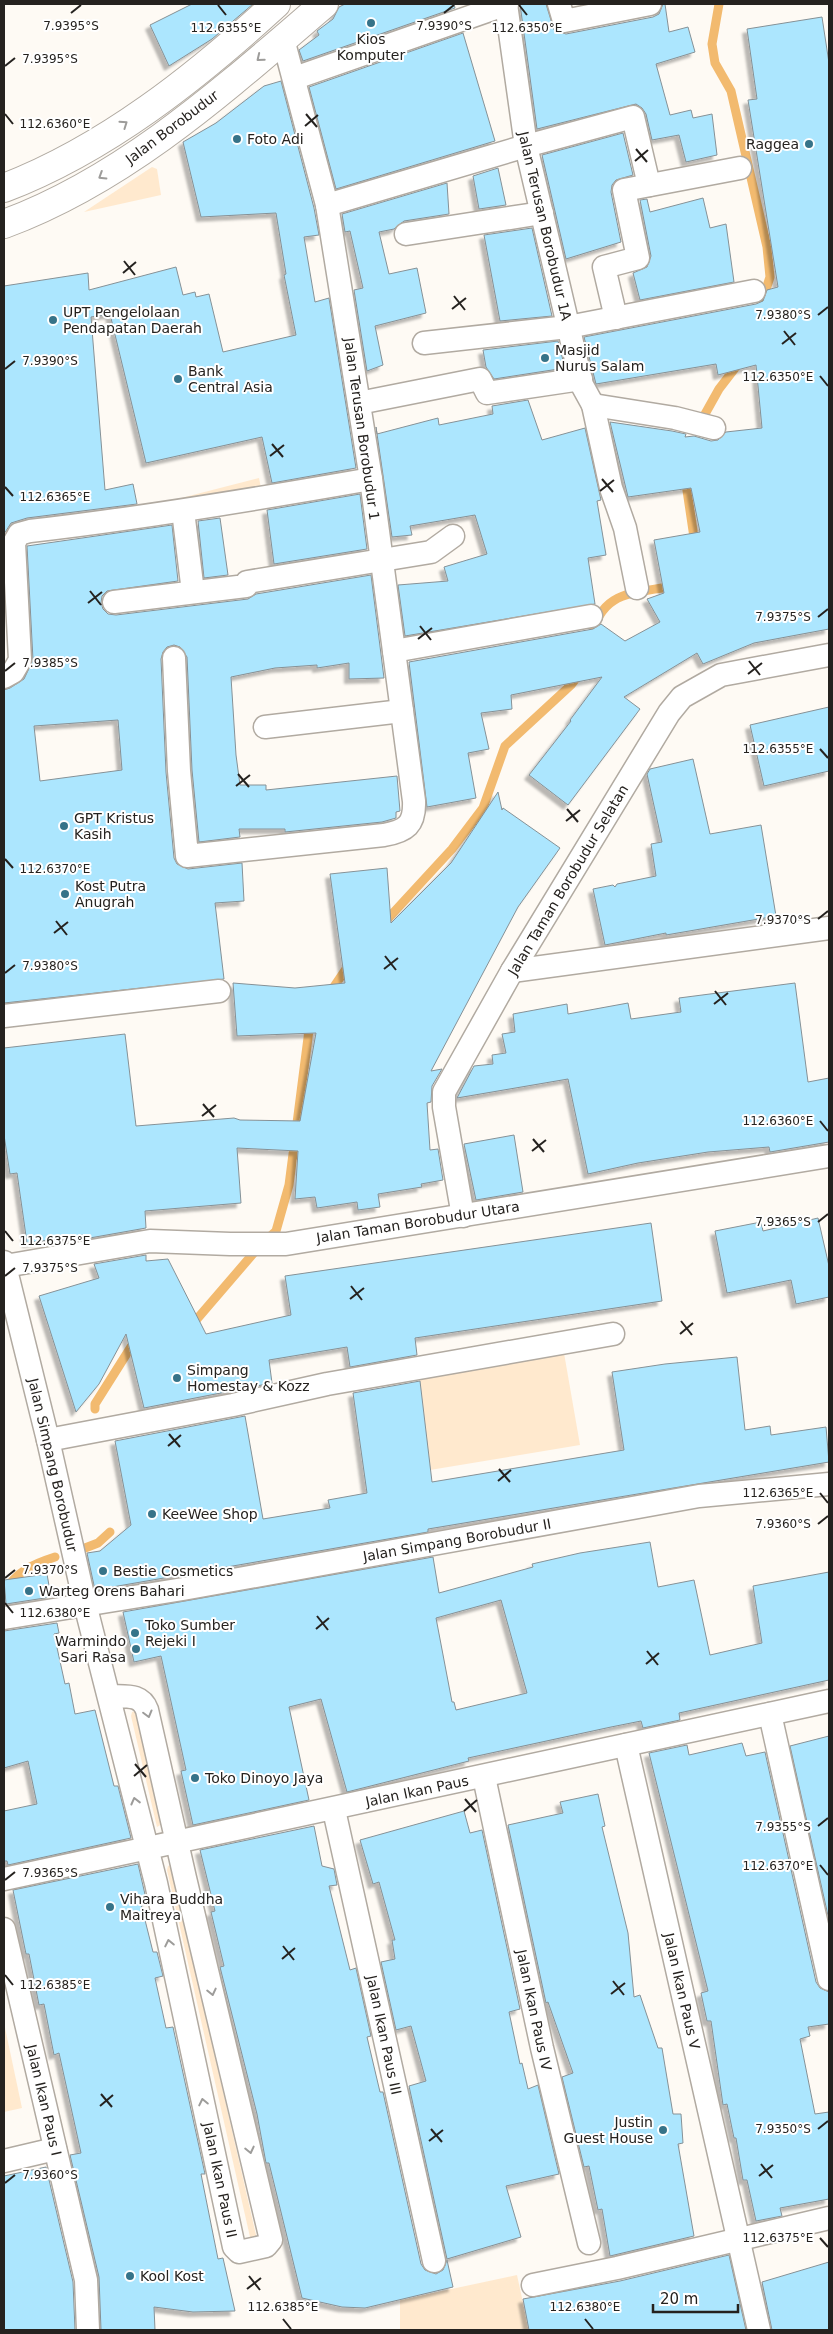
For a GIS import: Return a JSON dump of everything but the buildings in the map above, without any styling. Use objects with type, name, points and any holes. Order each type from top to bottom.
[{"type":"main road","points":[[4,188],[76,155],[118,128],[219,54],[276,4]]},
{"type":"main road","name":"Jalan Borobudur","points":[[4,224],[73,194],[120,165],[188,117],[324,4]]},
{"type":"street","points":[[295,78],[506,4]]},
{"type":"street","name":"Jalan Terusan Borobudur 1A","points":[[506,4],[526,146],[581,379],[593,405],[611,488],[625,528],[637,588]]},
{"type":"street","points":[[559,4],[564,21],[650,4]]},
{"type":"street","name":"Jalan Terusan Borobudur 1","points":[[174,658],[179,771],[186,856],[384,835],[397,833],[410,823],[413,817],[414,801],[359,403],[327,205],[284,39]]},
{"type":"street","points":[[327,205],[526,146],[633,117],[649,185]]},
{"type":"street","points":[[616,318],[604,267],[638,258],[624,190],[740,168]]},
{"type":"street","points":[[406,234],[542,213]]},
{"type":"street","points":[[424,343],[568,327],[754,291]]},
{"type":"street","points":[[359,403],[480,379],[487,393],[581,379]]},
{"type":"street","points":[[593,405],[704,426]]},
{"type":"street","points":[[4,677],[17,668],[20,660],[21,650],[14,542],[19,534],[30,530],[112,522],[371,480]]},
{"type":"street","points":[[183,511],[193,592]]},
{"type":"street","points":[[114,602],[246,586],[247,582],[432,552],[453,536]]},
{"type":"street","points":[[394,651],[591,616]]},
{"type":"street","name":"Jalan Taman Borobudur Selatan","points":[[464,1216],[444,1107],[444,1092],[512,971],[664,721],[682,697],[721,675],[829,654]]},
{"type":"street","points":[[265,728],[402,711]]},
{"type":"street","points":[[512,971],[829,928]]},
{"type":"street","points":[[4,1016],[218,991]]},
{"type":"street","name":"Jalan Taman Borobudur Utara","points":[[4,1264],[150,1241],[286,1244],[829,1156]]},
{"type":"street","name":"Jalan Simpang Borobudur","points":[[4,1264],[48,1440],[85,1604],[147,1848]]},
{"type":"street","points":[[48,1440],[233,1405],[327,1384],[613,1334]]},
{"type":"street","name":"Jalan Simpang Borobudur II","points":[[4,1618],[699,1496],[829,1484]]},
{"type":"street","points":[[109,1696],[136,1697],[145,1703],[177,1842]]},
{"type":"street","name":"Jalan Ikan Paus","points":[[4,1879],[334,1810],[626,1744],[829,1702]]},
{"type":"street","points":[[770,1714],[829,1979]]},
{"type":"street","name":"Jalan Ikan Paus V","points":[[626,1744],[759,2330]]},
{"type":"street","name":"Jalan Ikan Paus IV","points":[[484,1777],[542,2048],[588,2243]]},
{"type":"street","name":"Jalan Ikan Paus III","points":[[334,1810],[434,2261]]},
{"type":"street","name":"Jalan Ikan Paus II","points":[[147,1848],[234,2247],[237,2251],[242,2252],[266,2246],[271,2240],[177,1842]]},
{"type":"street","name":"Jalan Ikan Paus I","points":[[4,1929],[86,2280],[88,2330]]},
{"type":"street","points":[[4,2161],[55,2149]]},
{"type":"street","points":[[533,2286],[829,2218]]},
{"type":"shaded area","points":[[152,167],[157,169],[161,195],[84,212]]},
{"type":"shaded area","points":[[259,478],[262,493],[150,506]]},
{"type":"shaded area","points":[[564,1353],[580,1445],[430,1470],[419,1377]]},
{"type":"shaded area","points":[[135,1711],[162,1824],[157,1827],[131,1716],[132,1712]]},
{"type":"shaded area","points":[[171,1865],[255,2237],[250,2237],[167,1870],[168,1866]]},
{"type":"shaded area","points":[[4,2023],[22,2108],[4,2112]]},
{"type":"shaded area","points":[[517,2275],[529,2330],[400,2330],[400,2300]]},
{"type":"waterway","points":[[719,4],[712,44],[715,63],[731,91],[767,247],[770,277],[759,311]]},
{"type":"waterway","points":[[700,423],[719,389],[739,363]]},
{"type":"waterway","points":[[685,477],[695,544]]},
{"type":"waterway","points":[[591,640],[595,624],[610,603],[631,593],[673,586]]},
{"type":"waterway","points":[[382,925],[452,849],[483,808],[505,746],[571,685],[580,673]]},
{"type":"waterway","points":[[329,994],[350,963]]},
{"type":"waterway","points":[[267,1239],[276,1231],[289,1185],[309,1030],[313,1023]]},
{"type":"waterway","points":[[189,1322],[197,1319],[258,1248]]},
{"type":"waterway","points":[[95,1409],[95,1404],[136,1339]]},
{"type":"waterway","points":[[85,1548],[98,1543],[110,1532]]},
{"type":"waterway","points":[[4,1593],[19,1574],[55,1557]]},
{"type":"place","name":"Kios Komputer","points":[[371,23]]},
{"type":"place","name":"Foto Adi","points":[[237,139]]},
{"type":"place","name":"Raggea","points":[[809,144]]},
{"type":"place","name":"UPT Pengelolaan Pendapatan Daerah","points":[[53,320]]},
{"type":"place","name":"Masjid Nurus Salam","points":[[545,358]]},
{"type":"place","name":"Bank Central Asia","points":[[178,379]]},
{"type":"place","name":"GPT Kristus Kasih","points":[[64,826]]},
{"type":"place","name":"Kost Putra Anugrah","points":[[65,894]]},
{"type":"place","name":"Simpang Homestay & Kozz","points":[[177,1378]]},
{"type":"place","name":"KeeWee Shop","points":[[152,1514]]},
{"type":"place","name":"Bestie Cosmetics","points":[[103,1571]]},
{"type":"place","name":"Warteg Orens Bahari","points":[[29,1591]]},
{"type":"place","name":"Toko Sumber Rejeki I","points":[[135,1633]]},
{"type":"place","name":"Warmindo Sari Rasa","points":[[136,1649]]},
{"type":"place","name":"Toko Dinoyo Jaya","points":[[195,1778]]},
{"type":"place","name":"Vihara Buddha Maitreya","points":[[110,1907]]},
{"type":"place","name":"Justin Guest House","points":[[663,2130]]},
{"type":"place","name":"Kool Kost","points":[[130,2276]]}]
